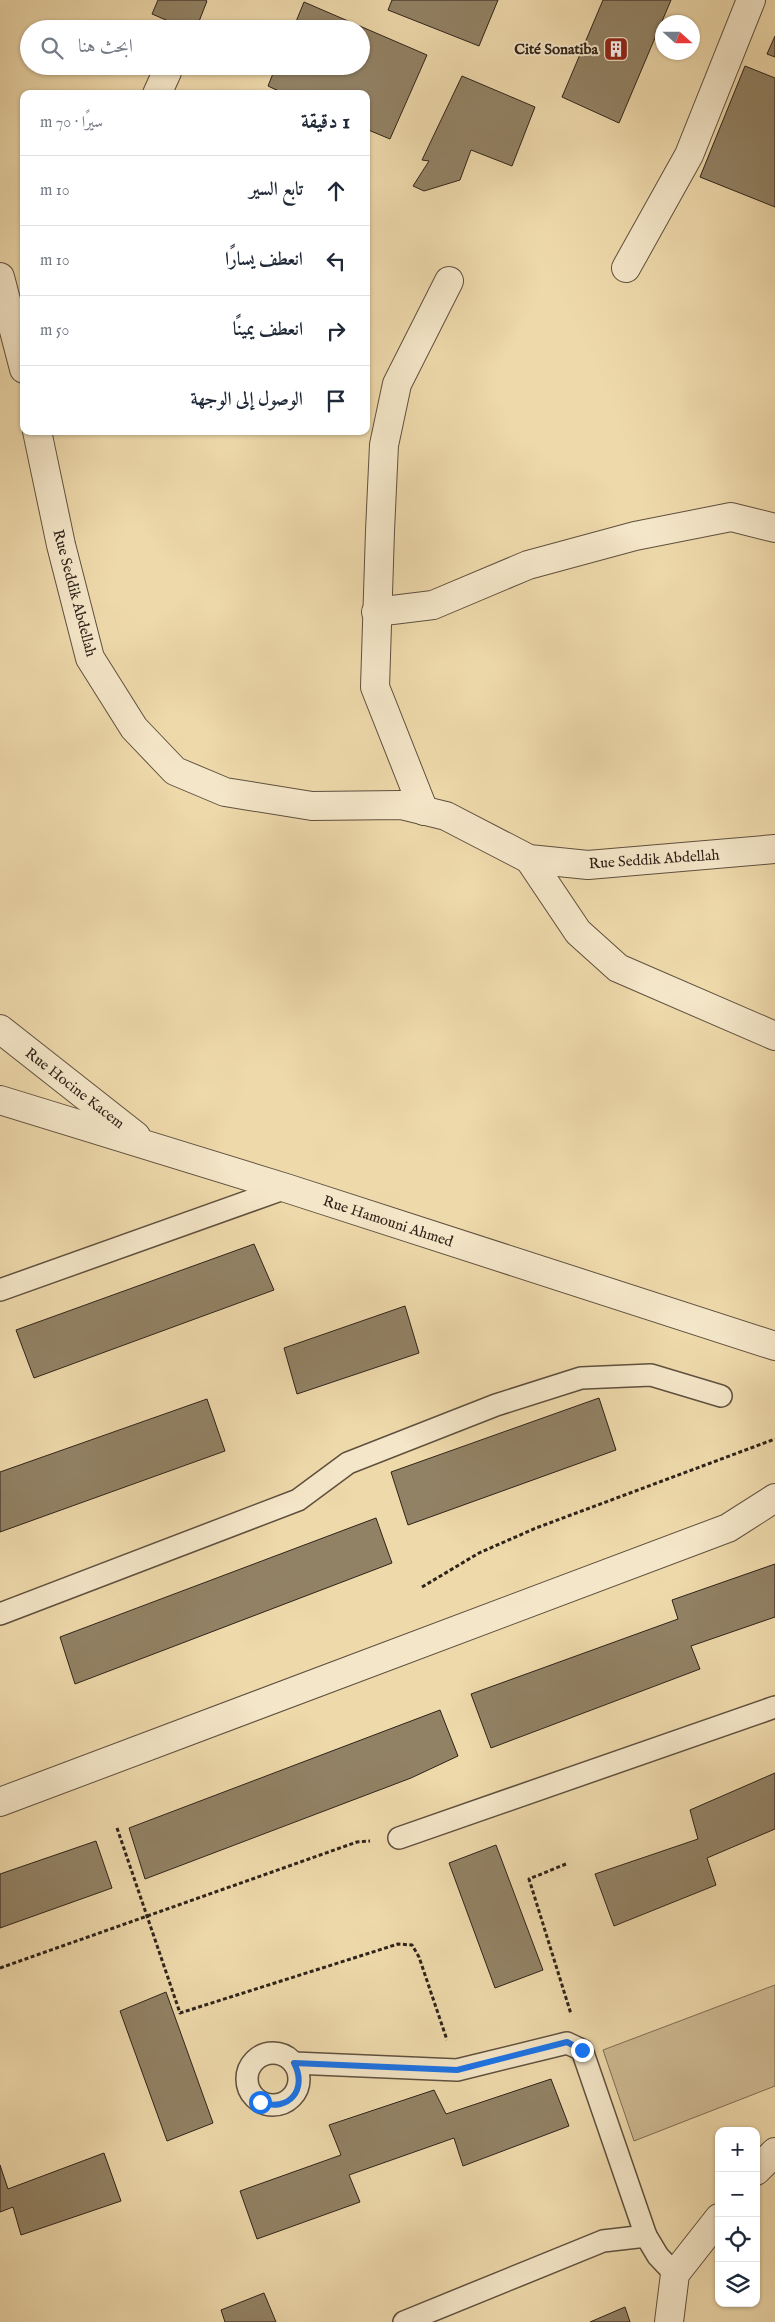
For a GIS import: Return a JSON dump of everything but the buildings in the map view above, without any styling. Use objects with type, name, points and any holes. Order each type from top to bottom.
[{"type":"street","points":[[626,268],[689,155],[751,0]]},
{"type":"street","points":[[0,277],[20,354]]},
{"type":"street","points":[[424,811],[375,687],[376,612],[384,445],[397,384],[449,282]]},
{"type":"street","name":"Rue Seddik Abdellah","points":[[38,435],[61,546],[90,658],[134,728],[175,771],[226,792],[312,806],[401,805],[446,816],[529,859],[588,865],[775,849]]},
{"type":"street","points":[[376,612],[433,606],[528,565],[635,536],[731,517],[775,528]]},
{"type":"street","points":[[529,859],[578,932],[618,968],[775,1036]]},
{"type":"street","name":"Rue Hocine Kacem","points":[[0,1029],[150,1147]]},
{"type":"street","name":"Rue Hamouni Ahmed","points":[[0,1100],[286,1188],[775,1346]]},
{"type":"street","points":[[0,1802],[728,1528],[775,1498]]},
{"type":"street","points":[[760,2167],[775,2152]]},
{"type":"street","points":[[668,2322],[675,2274],[715,2223]]},
{"type":"lane","points":[[0,1290],[286,1188]]},
{"type":"lane","points":[[0,1614],[298,1500],[348,1464],[357,1460],[496,1405],[581,1378],[650,1375],[721,1396]]},
{"type":"lane","points":[[399,1838],[775,1707]]},
{"type":"lane","points":[[294,2063],[457,2070],[567,2042],[582,2050],[646,2236],[658,2256],[675,2274]]},
{"type":"lane","points":[[404,2322],[603,2241],[646,2236]]},
{"type":"path","points":[[422,1587],[479,1553],[536,1528],[775,1439]]},
{"type":"path","points":[[117,1828],[180,2013],[398,1944],[412,1945],[419,1958],[457,2070]]},
{"type":"path","points":[[0,1968],[357,1842],[399,1838]]},
{"type":"path","points":[[566,1864],[529,1880],[582,2050]]},
{"type":"shaded area","points":[[775,1985],[775,2086],[634,2141],[603,2050]]},
{"type":"place","name":"Cité Sonatiba","points":[[616,49]]},
{"type":"route","points":[[260,2102],[269,2106],[276,2106],[284,2104],[292,2098],[297,2091],[299,2082],[298,2071],[294,2063],[424,2067],[457,2070],[567,2042],[582,2050]]}]
